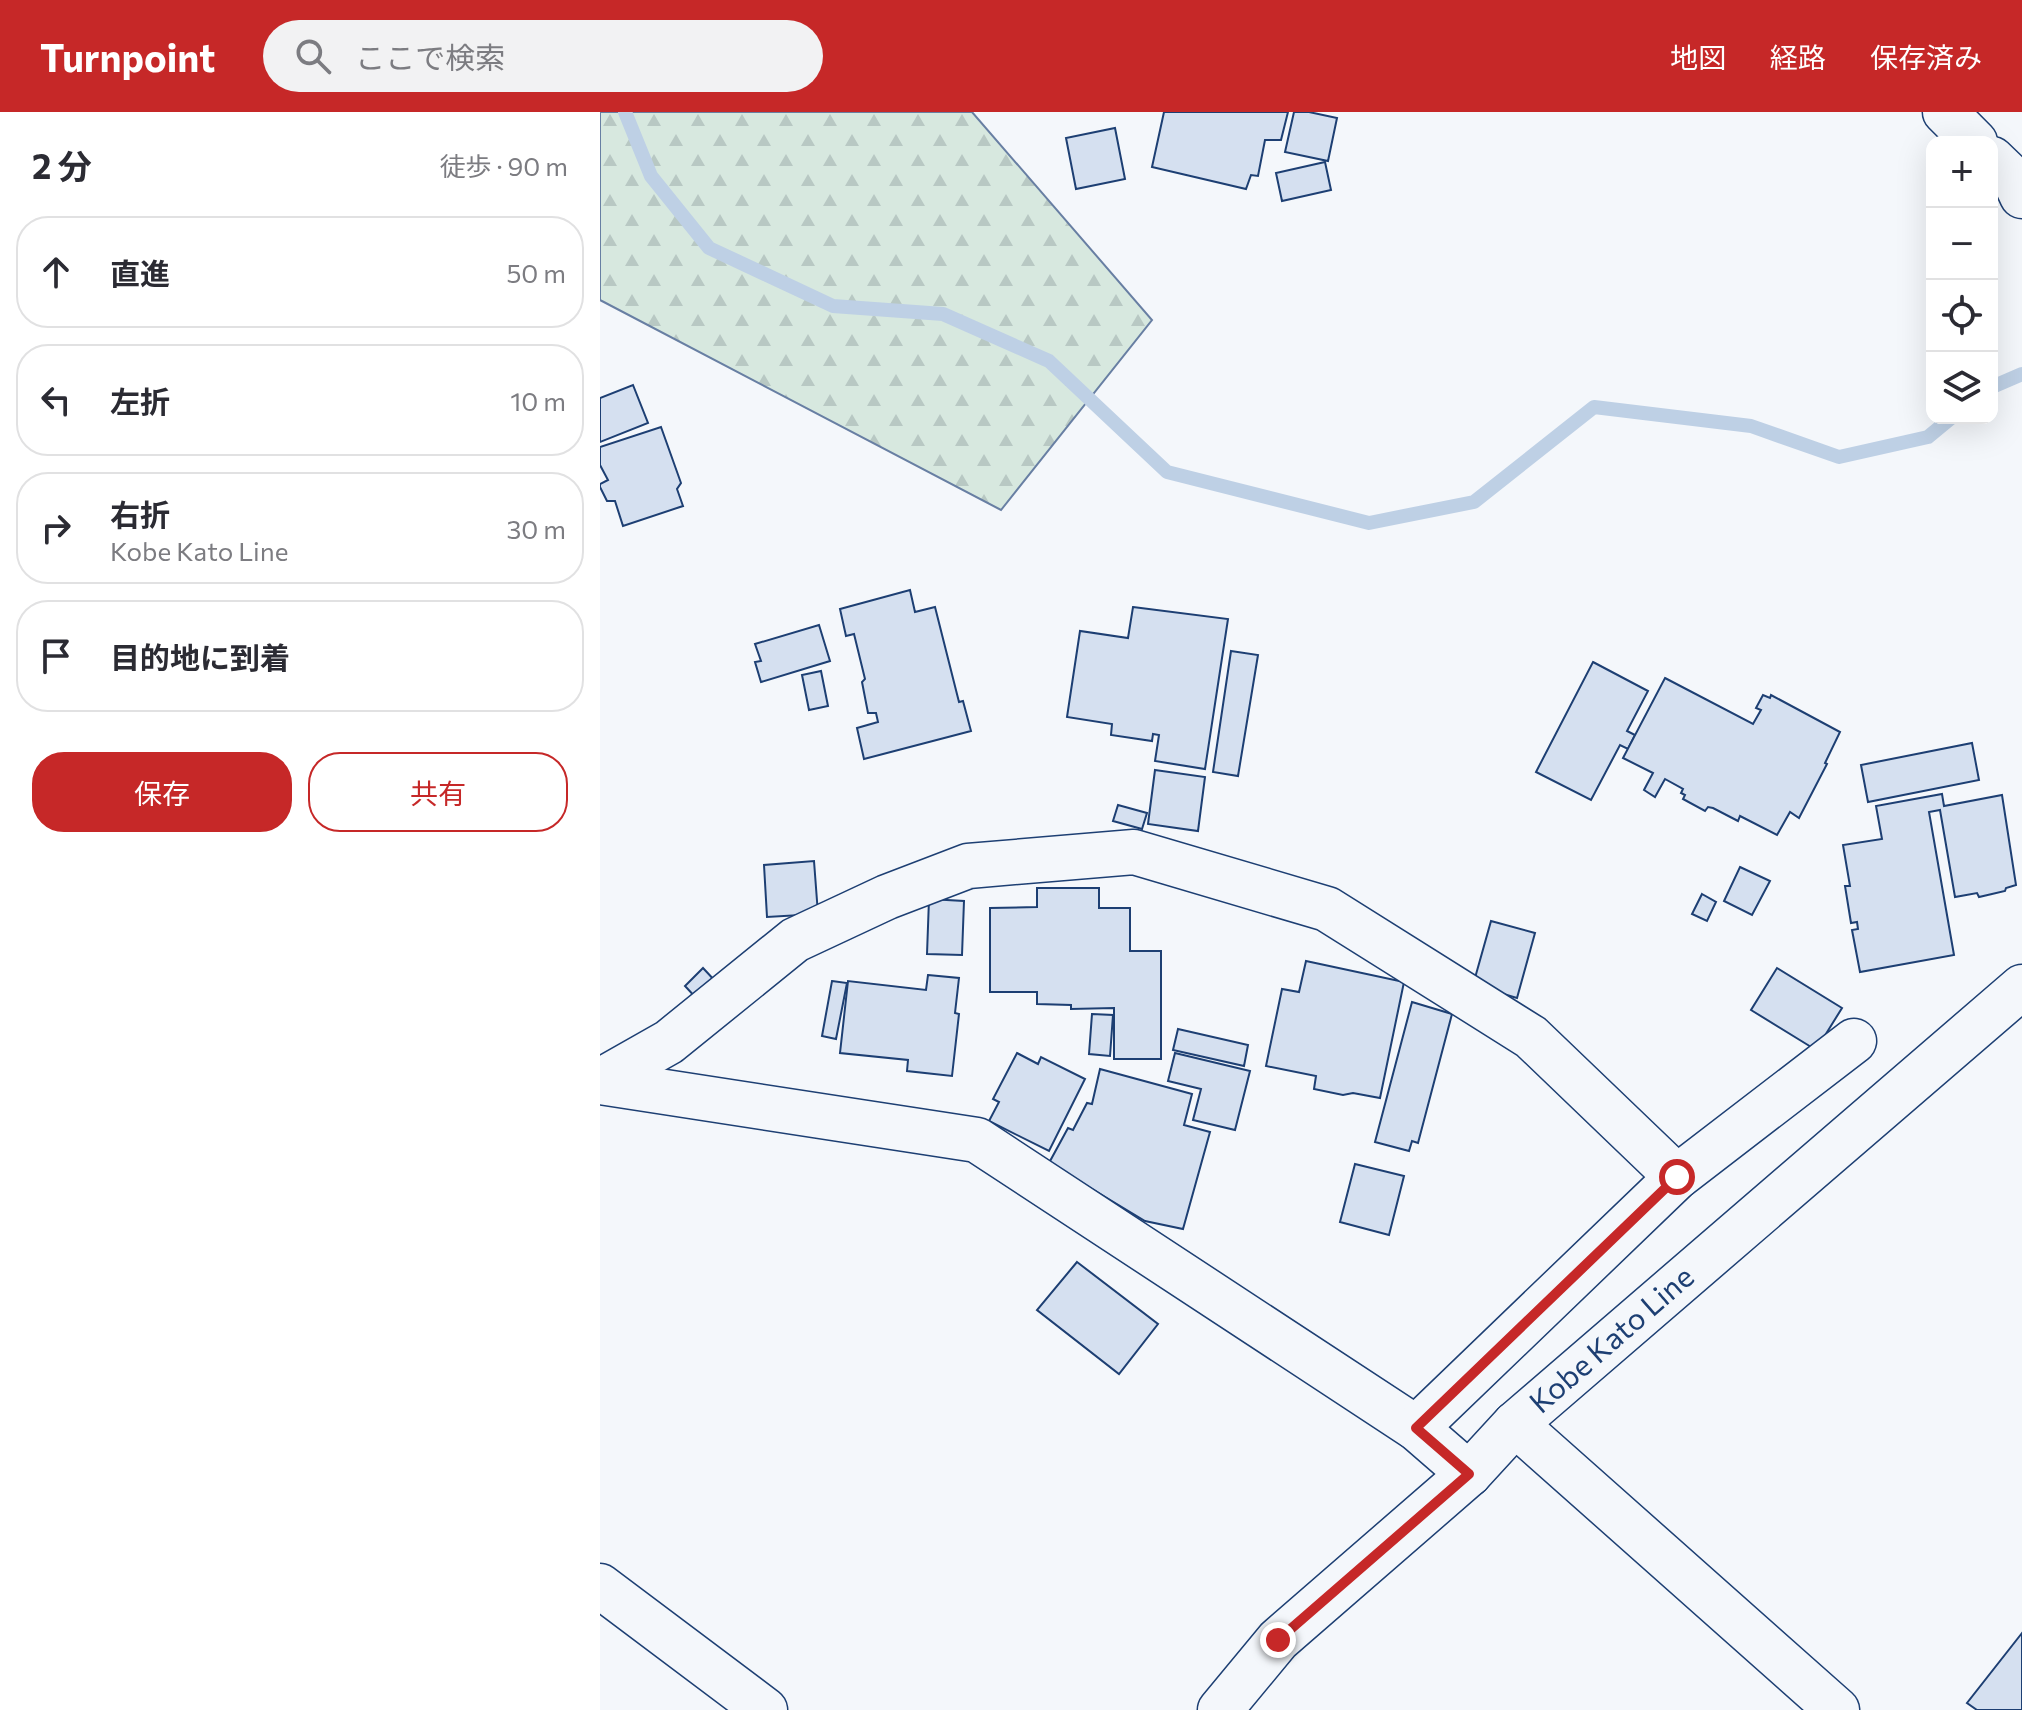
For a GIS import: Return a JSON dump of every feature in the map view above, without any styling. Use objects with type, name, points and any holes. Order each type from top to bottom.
[{"type":"street","points":[[1945,112],[1969,136]]},
{"type":"street","points":[[1998,165],[2015,181],[2022,196]]},
{"type":"street","points":[[600,1082],[669,1042],[795,940],[887,897],[968,866],[1134,852],[1327,909],[1531,1037],[1677,1177]]},
{"type":"street","name":"Kobe Kato Line","points":[[1220,1710],[1278,1640],[1469,1474],[1515,1424],[2022,987]]},
{"type":"street","points":[[1416,1428],[1677,1177],[1854,1041]]},
{"type":"street","points":[[600,1082],[977,1140],[1416,1428],[1469,1474]]},
{"type":"street","points":[[1515,1424],[1837,1710]]},
{"type":"street","points":[[600,1586],[765,1710]]},
{"type":"green space","points":[[600,112],[972,112],[1152,320],[1001,510],[600,300]]},
{"type":"building","points":[[1164,112],[1288,112],[1281,140],[1265,140],[1258,176],[1251,175],[1246,189],[1152,167]]},
{"type":"building","points":[[1294,112],[1337,118],[1328,161],[1285,152]]},
{"type":"building","points":[[1115,128],[1125,179],[1076,189],[1066,138]]},
{"type":"building","points":[[1325,162],[1331,190],[1282,201],[1276,173]]},
{"type":"building","points":[[633,385],[648,423],[600,442],[600,398]]},
{"type":"building","points":[[661,427],[681,483],[677,489],[683,506],[623,526],[615,501],[607,501],[600,487],[608,480],[600,465],[600,447]]},
{"type":"building","points":[[910,590],[915,612],[935,607],[959,702],[963,701],[971,731],[864,759],[857,728],[878,722],[876,713],[868,713],[862,682],[865,679],[854,634],[846,636],[840,609]]},
{"type":"building","points":[[1133,607],[1228,619],[1205,769],[1155,761],[1159,735],[1153,734],[1152,741],[1111,735],[1112,724],[1067,717],[1080,631],[1128,638]]},
{"type":"building","points":[[819,625],[830,661],[761,682],[755,662],[761,661],[755,644]]},
{"type":"building","points":[[1231,651],[1258,655],[1238,776],[1213,772]]},
{"type":"building","points":[[1593,662],[1648,691],[1627,731],[1635,735],[1628,749],[1620,745],[1591,800],[1536,772]]},
{"type":"building","points":[[821,671],[828,706],[809,710],[802,675]]},
{"type":"building","points":[[1665,678],[1753,724],[1761,710],[1756,708],[1763,695],[1770,698],[1771,695],[1840,732],[1799,818],[1790,812],[1777,835],[1740,816],[1738,821],[1713,808],[1708,807],[1705,811],[1683,799],[1683,789],[1665,779],[1655,797],[1644,790],[1653,773],[1623,758]]},
{"type":"building","points":[[1972,743],[1979,780],[1868,802],[1861,765]]},
{"type":"building","points":[[1155,770],[1205,777],[1198,831],[1148,824]]},
{"type":"building","points":[[1942,794],[1944,806],[2002,795],[2016,885],[1979,897],[1977,893],[1955,897],[1940,810],[1929,812],[1954,955],[1860,972],[1852,930],[1858,929],[1857,922],[1851,923],[1845,886],[1850,886],[1843,845],[1882,839],[1876,806]]},
{"type":"building","points":[[1118,805],[1147,813],[1142,829],[1113,821]]},
{"type":"building","points":[[814,861],[818,914],[767,917],[764,865]]},
{"type":"building","points":[[1740,867],[1770,881],[1752,915],[1724,901]]},
{"type":"building","points":[[1037,888],[1099,888],[1099,908],[1130,908],[1130,951],[1161,951],[1161,1059],[1114,1059],[1114,1008],[1071,1009],[1071,1005],[1037,1004],[1037,992],[990,992],[990,908],[1037,907]]},
{"type":"building","points":[[1702,894],[1716,902],[1707,921],[1692,914]]},
{"type":"building","points":[[929,899],[964,901],[962,955],[927,954]]},
{"type":"building","points":[[1491,921],[1535,933],[1517,998],[1473,985]]},
{"type":"building","points":[[1306,961],[1404,982],[1380,1098],[1314,1089],[1316,1076],[1266,1066],[1282,989],[1299,992]]},
{"type":"building","points":[[703,968],[717,983],[698,1000],[685,986]]},
{"type":"building","points":[[1777,968],[1842,1008],[1816,1050],[1751,1010]]},
{"type":"building","points":[[928,975],[959,978],[955,1013],[959,1014],[952,1076],[907,1071],[908,1060],[840,1053],[848,981],[926,990]]},
{"type":"building","points":[[832,981],[847,983],[836,1039],[822,1036]]},
{"type":"building","points":[[1412,1002],[1452,1014],[1418,1143],[1412,1141],[1409,1151],[1375,1142]]},
{"type":"building","points":[[1092,1014],[1113,1015],[1110,1056],[1089,1054]]},
{"type":"building","points":[[1178,1029],[1248,1045],[1244,1066],[1173,1050]]},
{"type":"building","points":[[1017,1053],[1038,1064],[1041,1057],[1085,1079],[1049,1151],[989,1121],[999,1102],[993,1099]]},
{"type":"building","points":[[1175,1053],[1250,1071],[1235,1130],[1193,1120],[1201,1089],[1168,1081]]},
{"type":"building","points":[[1100,1069],[1192,1094],[1184,1125],[1210,1132],[1183,1229],[1145,1221],[1049,1163],[1068,1128],[1073,1130],[1087,1103],[1092,1104]]},
{"type":"building","points":[[1355,1164],[1404,1176],[1389,1235],[1340,1222]]},
{"type":"building","points":[[1077,1262],[1158,1324],[1119,1374],[1037,1310]]},
{"type":"building","points":[[2022,1633],[2022,1710],[1977,1710],[1967,1703]]},
{"type":"waterway","points":[[625,112],[651,176],[709,248],[833,306],[943,314],[1049,361],[1167,472],[1369,523],[1474,502],[1594,407],[1751,426],[1839,457],[1928,437],[1944,424]]},
{"type":"waterway","points":[[1998,384],[2022,374]]},
{"type":"route","points":[[1278,1640],[1469,1474],[1416,1428],[1677,1177]]}]
